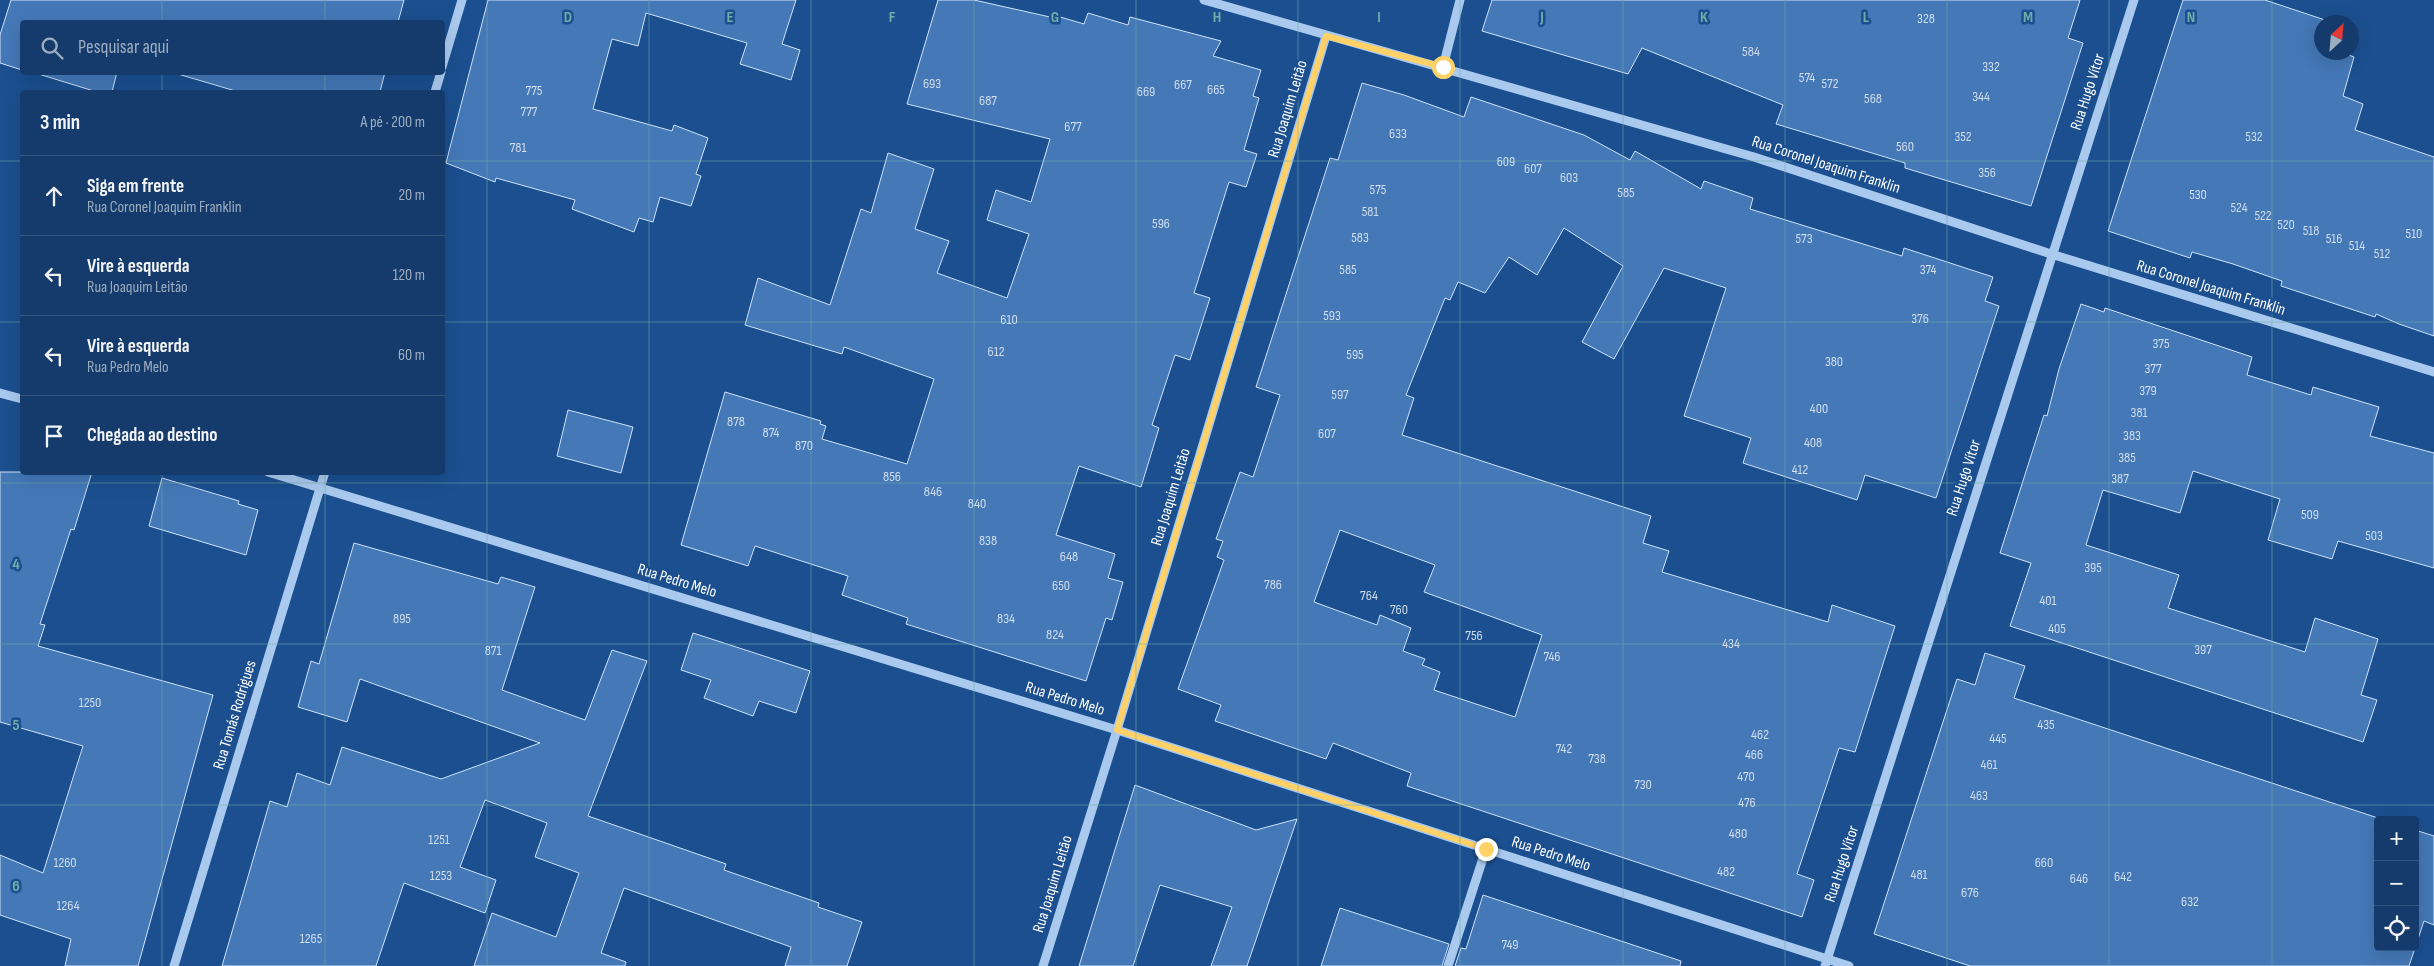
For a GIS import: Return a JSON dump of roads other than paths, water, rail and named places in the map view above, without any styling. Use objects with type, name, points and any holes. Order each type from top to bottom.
[{"type":"street","points":[[445,58],[462,0]]},
{"type":"street","name":"Rua Coronel Joaquim Franklin","points":[[1204,0],[1754,157],[2051,254],[2434,372]]},
{"type":"street","points":[[1443,67],[1460,0]]},
{"type":"street","name":"Rua Hugo Vítor","points":[[1826,962],[2051,254],[2134,0]]},
{"type":"street","name":"Rua Joaquim Leitão","points":[[1043,966],[1117,730],[1326,36]]},
{"type":"street","points":[[436,90],[440,75]]},
{"type":"street","points":[[0,393],[20,398]]},
{"type":"street","name":"Rua Pedro Melo","points":[[278,475],[1117,730],[1486,849],[1826,962],[1849,966]]},
{"type":"street","name":"Rua Tomás Rodrigues","points":[[174,966],[324,475]]},
{"type":"street","points":[[1448,966],[1486,849]]}]
